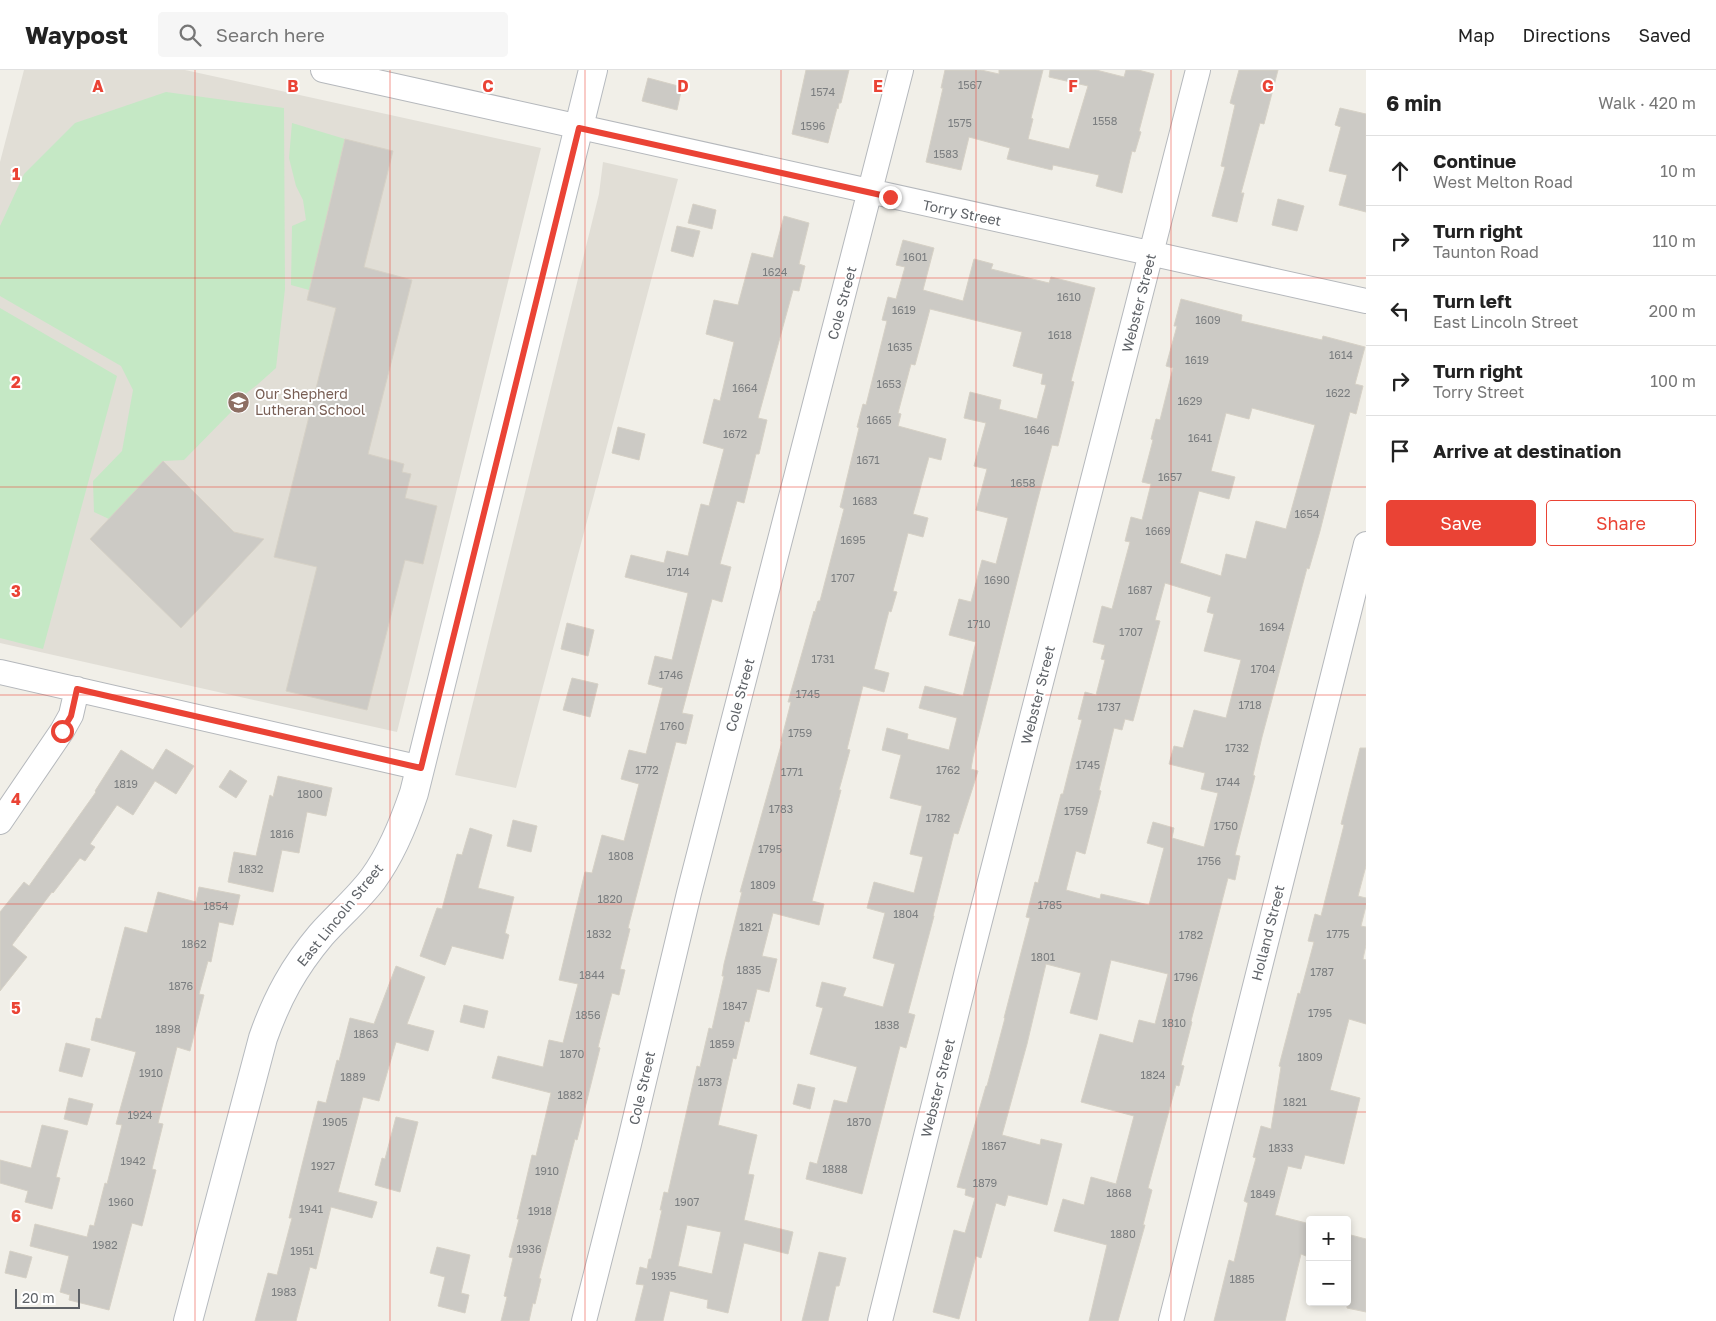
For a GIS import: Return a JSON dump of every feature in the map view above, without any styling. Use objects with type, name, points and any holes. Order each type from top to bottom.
[{"type":"street","name":"Torry Street","points":[[323,70],[1366,301]]},
{"type":"street","name":"East Lincoln Street","points":[[188,1321],[263,1038],[272,1012],[283,989],[301,961],[373,878],[389,854],[403,825],[421,768],[593,70]]},
{"type":"street","name":"Cole Street","points":[[584,1321],[689,893],[901,70]]},
{"type":"street","name":"Webster Street","points":[[880,1321],[1198,70]]},
{"type":"street","name":"Holland Street","points":[[1171,1321],[1366,544]]},
{"type":"street","points":[[0,672],[421,768]]},
{"type":"street","points":[[0,822],[71,716],[77,689]]},
{"type":"shaded area","name":"Our Shepherd Lutheran School","points":[[24,70],[185,70],[541,148],[397,732],[0,643],[0,162]]},
{"type":"shaded area","points":[[603,162],[678,179],[516,788],[455,775],[599,194]]},
{"type":"green space","points":[[166,92],[284,108],[285,289],[276,368],[227,408],[233,410],[184,460],[163,461],[109,519],[94,512],[93,481],[122,451],[133,390],[121,366],[0,296],[0,226],[24,174],[75,123]]},
{"type":"green space","points":[[292,123],[345,139],[309,290],[291,285],[292,226],[306,220],[303,200],[296,186],[289,158]]},
{"type":"green space","points":[[0,308],[117,376],[43,649],[0,638]]},
{"type":"building","points":[[806,70],[849,70],[828,143],[792,134]]},
{"type":"building","points":[[945,70],[981,70],[999,74],[999,70],[1043,70],[1031,118],[1033,119],[1028,139],[1069,149],[1088,86],[1049,77],[1050,70],[1096,70],[1124,77],[1126,70],[1138,70],[1154,74],[1139,131],[1141,132],[1135,152],[1132,151],[1122,193],[1096,186],[1099,175],[1053,165],[1052,170],[1007,159],[1010,148],[969,137],[961,170],[926,162],[943,88],[941,88]]},
{"type":"building","points":[[1239,70],[1278,70],[1264,124],[1260,123],[1241,193],[1244,193],[1237,222],[1212,216],[1225,167],[1221,166],[1235,105],[1230,103]]},
{"type":"building","points":[[648,78],[682,87],[677,110],[642,101]]},
{"type":"building","points":[[1340,108],[1366,114],[1366,212],[1339,205],[1347,175],[1329,171],[1341,127],[1335,125]]},
{"type":"building","points":[[345,139],[393,151],[364,267],[412,280],[368,454],[404,464],[402,472],[411,474],[405,498],[437,506],[423,564],[405,560],[367,710],[286,691],[317,567],[274,557],[336,308],[307,300]]},
{"type":"building","points":[[1278,199],[1304,206],[1297,231],[1272,225]]},
{"type":"building","points":[[693,204],[716,210],[712,229],[688,223]]},
{"type":"building","points":[[784,216],[809,223],[799,264],[805,266],[799,291],[793,290],[758,418],[767,420],[759,454],[756,454],[744,503],[737,501],[720,564],[731,567],[722,602],[712,599],[682,713],[693,715],[686,744],[676,742],[628,928],[630,929],[620,969],[625,970],[619,995],[612,993],[577,1140],[575,1139],[539,1278],[541,1279],[535,1304],[533,1303],[529,1321],[501,1321],[507,1297],[504,1296],[513,1258],[509,1257],[519,1219],[517,1219],[532,1155],[536,1156],[551,1093],[492,1078],[498,1056],[543,1067],[549,1040],[563,1043],[578,984],[559,980],[585,872],[592,873],[602,835],[624,841],[639,784],[621,779],[629,750],[646,754],[663,688],[648,684],[655,656],[672,660],[688,593],[625,577],[631,555],[664,563],[667,551],[688,556],[701,504],[709,506],[724,449],[703,443],[714,399],[720,401],[734,342],[706,334],[714,300],[738,305],[752,253],[773,258]]},
{"type":"building","points":[[677,226],[700,231],[693,257],[671,251]]},
{"type":"building","points":[[903,240],[934,248],[923,290],[963,301],[974,259],[993,264],[991,269],[1049,283],[1051,277],[1095,288],[1071,381],[1074,382],[1058,446],[1052,445],[973,757],[971,769],[978,771],[958,834],[954,833],[908,1013],[915,1015],[906,1048],[900,1046],[862,1194],[806,1179],[810,1162],[817,1164],[834,1100],[847,1103],[857,1067],[810,1054],[823,1008],[816,1006],[822,982],[846,988],[843,996],[883,1007],[895,964],[873,958],[885,913],[867,908],[874,882],[914,893],[923,857],[910,854],[922,806],[890,798],[901,755],[882,750],[887,728],[908,734],[907,739],[949,750],[957,718],[919,708],[925,686],[963,696],[976,642],[949,635],[959,599],[971,602],[982,560],[996,564],[1008,518],[976,510],[987,469],[974,466],[986,423],[964,418],[970,392],[1001,400],[999,409],[1037,419],[1046,385],[1041,384],[1043,374],[1013,366],[1022,332],[930,309],[915,365],[911,364],[898,413],[901,414],[898,426],[946,439],[941,460],[929,457],[913,514],[928,518],[923,537],[908,533],[893,591],[897,592],[891,612],[889,611],[874,669],[889,673],[884,692],[863,686],[847,749],[850,750],[839,790],[841,790],[812,901],[824,904],[819,925],[773,913],[762,956],[777,959],[769,992],[757,989],[749,1022],[745,1021],[736,1059],[733,1058],[718,1125],[757,1135],[748,1174],[754,1175],[744,1220],[793,1232],[788,1254],[744,1243],[728,1313],[707,1308],[708,1300],[670,1291],[663,1321],[635,1321],[644,1285],[636,1284],[640,1267],[647,1269],[649,1259],[651,1259],[664,1192],[668,1193],[697,1066],[700,1067],[709,1028],[712,1029],[724,976],[722,976],[724,964],[742,892],[740,892],[782,742],[791,702],[788,702],[814,611],[818,601],[820,601],[844,509],[840,507],[859,428],[857,427],[863,404],[866,405],[887,321],[882,320],[888,297],[896,299],[905,267],[896,265]],"holes":[[[687,1225],[721,1232],[712,1274],[678,1266]]]},
{"type":"building","points":[[1181,299],[1242,315],[1241,321],[1322,340],[1323,336],[1365,347],[1355,384],[1363,386],[1356,414],[1350,412],[1320,531],[1309,569],[1307,568],[1262,737],[1253,775],[1255,776],[1235,855],[1240,856],[1235,880],[1228,878],[1191,1021],[1181,1065],[1184,1066],[1179,1086],[1176,1085],[1148,1188],[1152,1190],[1143,1225],[1145,1225],[1118,1321],[1089,1321],[1107,1245],[1054,1231],[1063,1199],[1084,1205],[1091,1177],[1116,1184],[1134,1116],[1081,1102],[1100,1034],[1133,1043],[1139,1020],[1155,1024],[1168,974],[1111,960],[1097,1020],[1070,1013],[1081,973],[1046,964],[1027,1044],[1002,1135],[1040,1145],[1041,1139],[1062,1144],[1047,1205],[1008,1195],[1005,1206],[996,1203],[981,1258],[976,1256],[959,1319],[933,1312],[954,1230],[965,1233],[975,1198],[965,1195],[966,1189],[957,1187],[1005,1018],[1030,918],[1026,917],[1035,882],[1038,883],[1061,794],[1063,794],[1082,720],[1078,719],[1085,692],[1096,695],[1105,660],[1101,659],[1105,645],[1093,642],[1102,606],[1112,609],[1130,542],[1125,541],[1131,517],[1142,520],[1151,484],[1142,482],[1153,440],[1151,439],[1156,419],[1160,420],[1173,368],[1166,366],[1177,326],[1174,326]],"holes":[[[1252,408],[1315,425],[1286,529],[1256,521],[1246,559],[1226,554],[1221,576],[1180,563],[1199,491],[1229,499],[1235,477],[1211,471],[1226,413],[1249,419]],[[1165,583],[1211,597],[1207,612],[1214,614],[1204,651],[1241,660],[1226,718],[1194,710],[1183,748],[1174,746],[1169,764],[1205,773],[1201,789],[1218,793],[1204,847],[1172,838],[1174,828],[1153,822],[1147,843],[1164,848],[1149,905],[1101,894],[1100,899],[1066,890],[1076,851],[1085,854],[1114,728],[1122,730],[1125,719],[1133,721],[1160,621],[1155,620]]]},
{"type":"building","points":[[618,427],[645,434],[639,460],[612,453]]},
{"type":"building","points":[[163,461],[234,532],[264,539],[181,628],[90,539]]},
{"type":"building","points":[[567,623],[594,630],[588,656],[561,649]]},
{"type":"building","points":[[572,678],[598,684],[590,717],[563,710]]},
{"type":"building","points":[[1360,748],[1366,748],[1366,866],[1358,896],[1366,898],[1361,926],[1366,927],[1366,945],[1363,959],[1366,960],[1366,1024],[1349,1019],[1330,1090],[1360,1098],[1344,1164],[1305,1155],[1301,1169],[1288,1166],[1275,1215],[1306,1223],[1306,1256],[1301,1254],[1285,1321],[1214,1321],[1229,1260],[1234,1262],[1248,1203],[1244,1201],[1256,1158],[1253,1157],[1261,1126],[1271,1129],[1281,1067],[1279,1066],[1298,993],[1300,994],[1314,942],[1308,941],[1315,914],[1321,916],[1344,825],[1341,824]]},
{"type":"building","points":[[166,749],[194,766],[176,794],[155,781],[133,815],[117,805],[90,844],[95,847],[85,861],[80,858],[12,945],[27,957],[0,991],[0,912],[24,882],[29,886],[96,792],[121,750],[153,770]]},
{"type":"building","points":[[230,770],[247,781],[236,798],[219,787]]},
{"type":"building","points":[[278,776],[332,788],[326,816],[307,812],[299,853],[282,850],[273,892],[228,882],[234,852],[256,856],[270,795],[273,797]]},
{"type":"building","points":[[513,820],[537,826],[531,852],[507,846]]},
{"type":"building","points":[[470,828],[492,835],[478,888],[514,897],[505,933],[509,935],[503,959],[452,946],[445,965],[420,956],[437,908],[442,909],[457,854],[462,855]]},
{"type":"building","points":[[199,887],[240,895],[233,925],[219,922],[211,962],[208,961],[199,994],[204,995],[190,1051],[177,1047],[158,1123],[163,1124],[152,1169],[156,1170],[142,1226],[132,1223],[109,1310],[69,1300],[70,1295],[60,1292],[69,1256],[30,1246],[35,1224],[87,1237],[90,1225],[94,1226],[105,1183],[107,1184],[122,1125],[116,1124],[136,1052],[91,1040],[96,1018],[101,1019],[125,927],[147,933],[158,892],[196,902]]},
{"type":"building","points":[[396,966],[425,977],[407,1024],[434,1031],[428,1051],[396,1042],[379,1101],[363,1097],[338,1192],[377,1202],[372,1218],[331,1207],[316,1269],[310,1267],[296,1321],[255,1321],[268,1273],[277,1275],[292,1218],[289,1218],[318,1101],[326,1103],[350,1018],[374,1024]]},
{"type":"building","points":[[464,1005],[488,1011],[484,1028],[460,1022]]},
{"type":"building","points":[[66,1043],[90,1049],[82,1077],[59,1071]]},
{"type":"building","points":[[798,1084],[815,1088],[810,1109],[793,1104]]},
{"type":"building","points":[[69,1098],[93,1104],[87,1125],[64,1119]]},
{"type":"building","points":[[396,1117],[418,1122],[400,1192],[375,1185],[382,1158],[385,1159]]},
{"type":"building","points":[[42,1125],[68,1131],[56,1177],[60,1178],[52,1209],[25,1202],[28,1191],[0,1183],[0,1160],[31,1168]]},
{"type":"building","points":[[1351,1235],[1366,1239],[1366,1312],[1347,1308],[1347,1306],[1351,1306]]},
{"type":"building","points":[[437,1247],[470,1255],[461,1293],[469,1295],[465,1313],[438,1306],[445,1277],[430,1273]]},
{"type":"building","points":[[10,1251],[32,1257],[26,1278],[5,1273]]},
{"type":"building","points":[[819,1252],[846,1258],[839,1286],[836,1286],[828,1321],[802,1321]]},
{"type":"place","name":"Our Shepherd Lutheran School","points":[[239,402]]},
{"type":"route","points":[[62,731],[71,716],[77,689],[421,768],[579,128],[890,197]]}]
